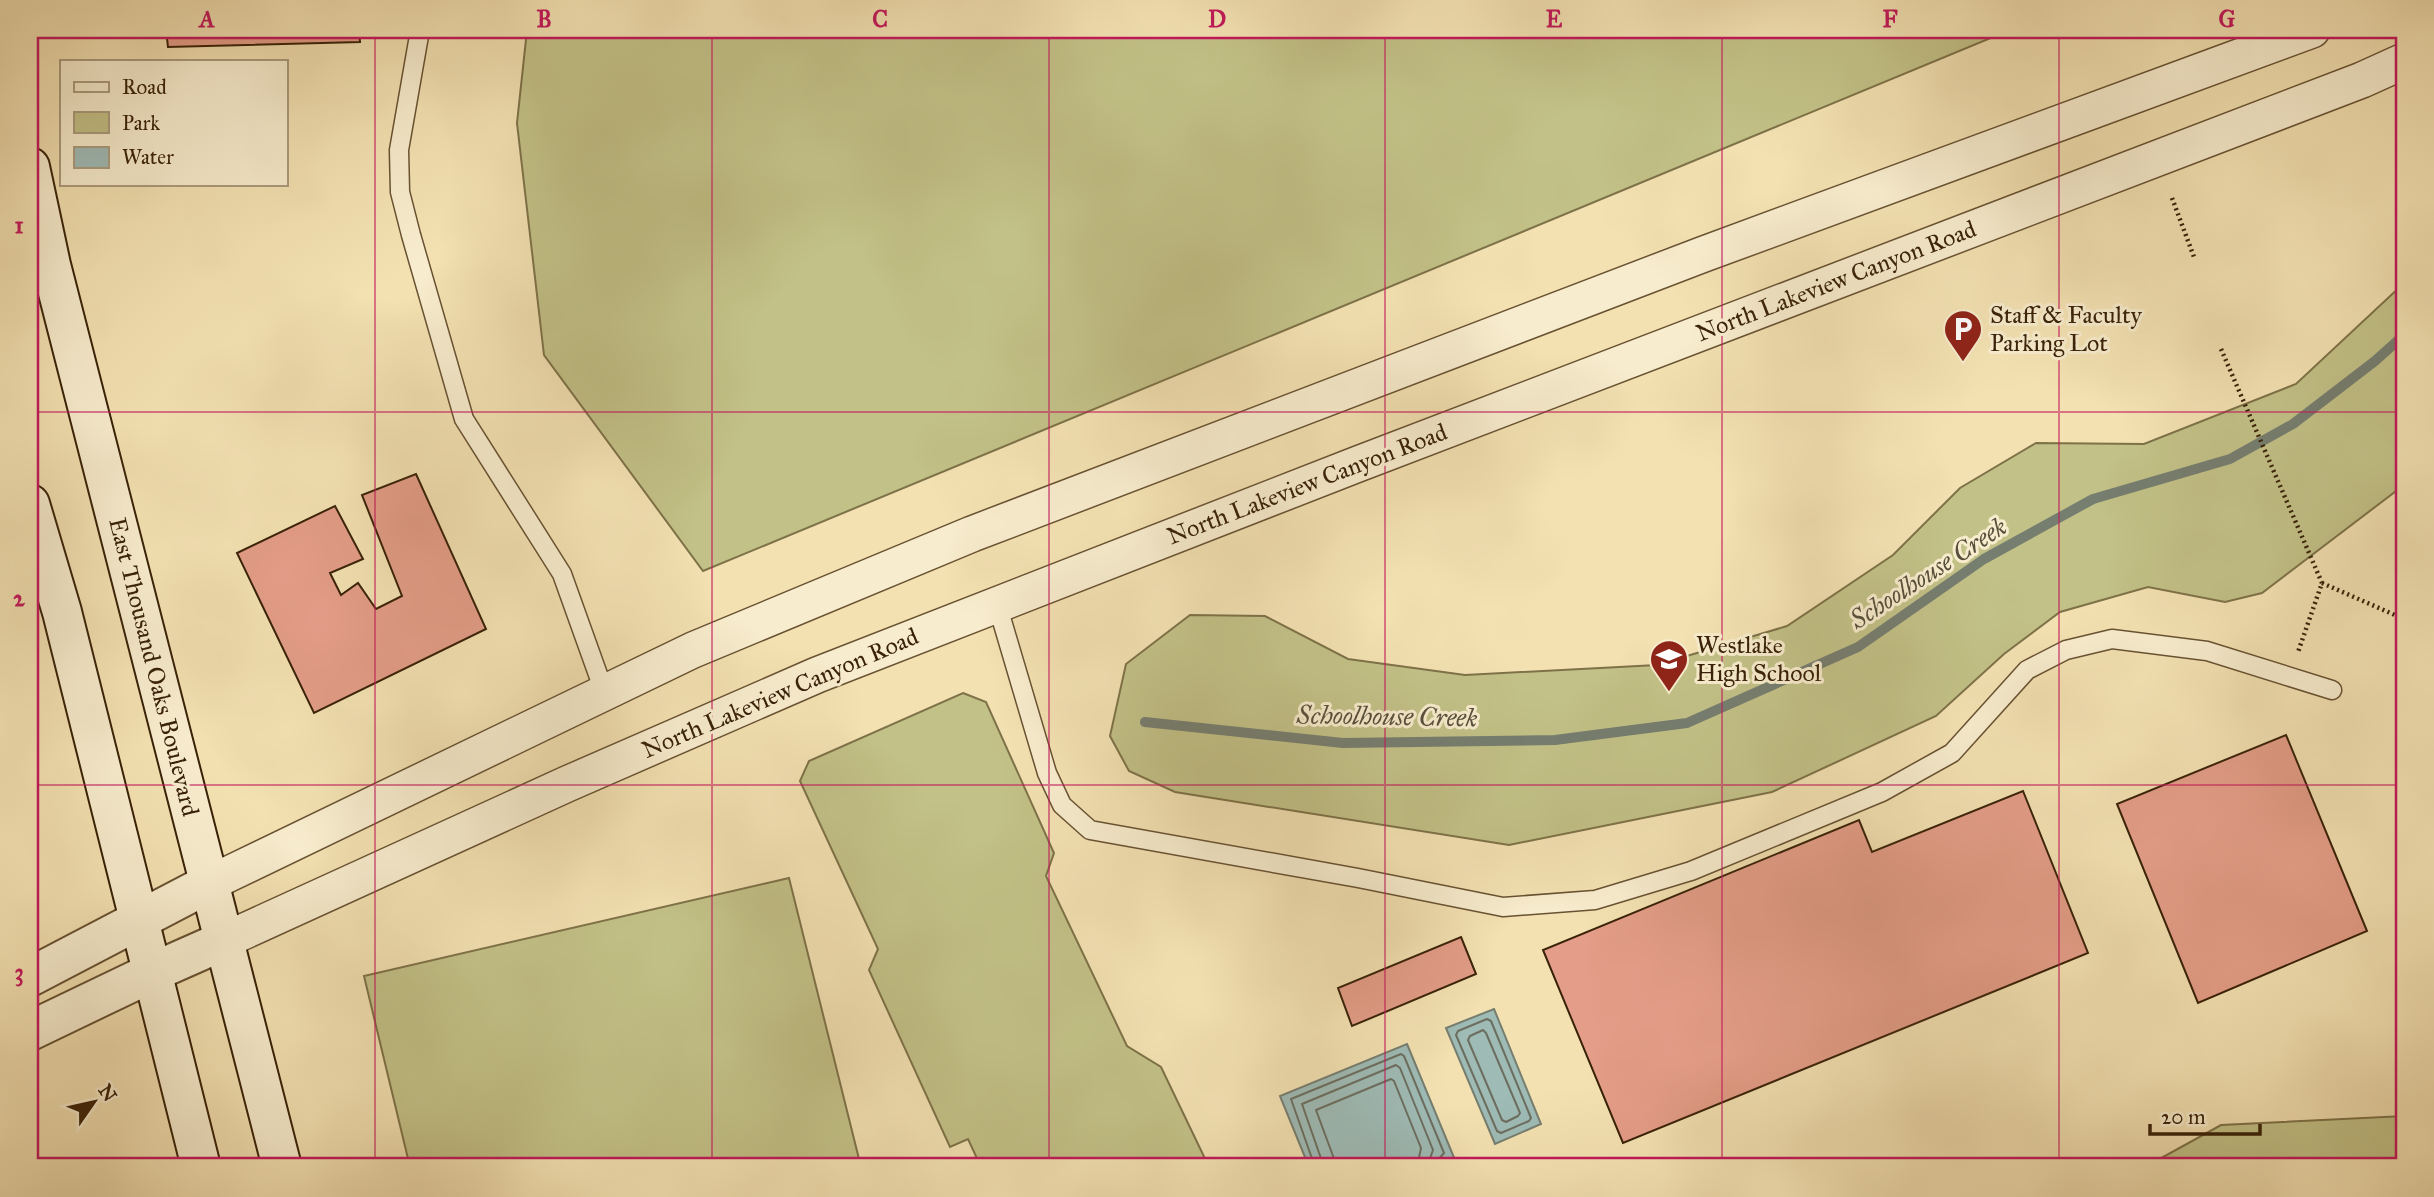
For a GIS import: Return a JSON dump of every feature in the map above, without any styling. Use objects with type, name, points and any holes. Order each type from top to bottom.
[{"type":"main road","name":"East Thousand Oaks Boulevard","points":[[30,167],[54,278],[282,1167]]},
{"type":"main road","points":[[30,504],[66,625],[201,1167]]},
{"type":"main road","points":[[30,977],[208,884]]},
{"type":"main road","points":[[30,1031],[223,941]]},
{"type":"street","points":[[208,884],[693,650],[972,534],[1704,254],[2312,30]]},
{"type":"street","name":"North Lakeview Canyon Road","points":[[223,941],[792,685],[2349,85],[2404,61]]},
{"type":"lane","points":[[420,30],[399,150],[400,192],[411,235],[464,419],[562,573],[605,694]]},
{"type":"lane","points":[[997,604],[1047,773],[1062,805],[1090,830],[1503,907],[1595,900],[1679,875],[1882,792],[1952,753],[2027,670],[2066,650],[2112,639],[2207,651],[2332,690]]},
{"type":"path","points":[[2172,198],[2194,257]]},
{"type":"path","points":[[2221,349],[2322,583],[2289,677]]},
{"type":"path","points":[[2322,583],[2404,619]]},
{"type":"green space","points":[[527,30],[2010,30],[703,571],[544,355],[517,123]]},
{"type":"green space","points":[[2404,283],[2404,485],[2262,593],[2225,602],[2148,587],[2060,612],[2004,654],[1936,716],[1772,792],[1509,845],[1175,792],[1129,771],[1110,736],[1126,664],[1190,615],[1265,616],[1348,659],[1465,675],[1657,665],[1787,626],[1893,555],[1960,488],[2036,443],[2144,444],[2296,384]]},
{"type":"green space","points":[[963,693],[986,702],[1054,853],[1046,876],[1127,1046],[1161,1067],[1209,1167],[981,1167],[968,1139],[950,1147],[869,970],[878,949],[800,781],[809,761]]},
{"type":"green space","points":[[789,878],[861,1167],[410,1167],[364,976]]},
{"type":"green space","points":[[2404,1116],[2404,1167],[2145,1167],[2221,1125]]},
{"type":"water","points":[[1494,1009],[1541,1124],[1495,1144],[1446,1028]]},
{"type":"water","points":[[1407,1044],[1455,1160],[1436,1167],[1309,1167],[1280,1096]]},
{"type":"building","points":[[166,30],[359,30],[360,42],[168,47]]},
{"type":"building","points":[[416,474],[486,629],[314,713],[237,553],[335,506],[363,559],[330,573],[341,595],[358,583],[376,609],[402,596],[362,495]]},
{"type":"building","points":[[2286,735],[2367,931],[2198,1003],[2117,804]]},
{"type":"building","points":[[2023,791],[2088,953],[1623,1143],[1543,950],[1859,820],[1872,852]]},
{"type":"building","points":[[1461,937],[1476,974],[1352,1026],[1338,988]]},
{"type":"waterway","name":"Schoolhouse Creek","points":[[1145,722],[1343,743],[1555,740],[1687,723],[1858,647],[1984,559],[2093,499],[2230,459],[2293,424],[2375,361],[2404,335]]},
{"type":"place","name":"Staff & Faculty Parking Lot","points":[[1963,363]]},
{"type":"place","name":"Westlake High School","points":[[1669,693]]}]
